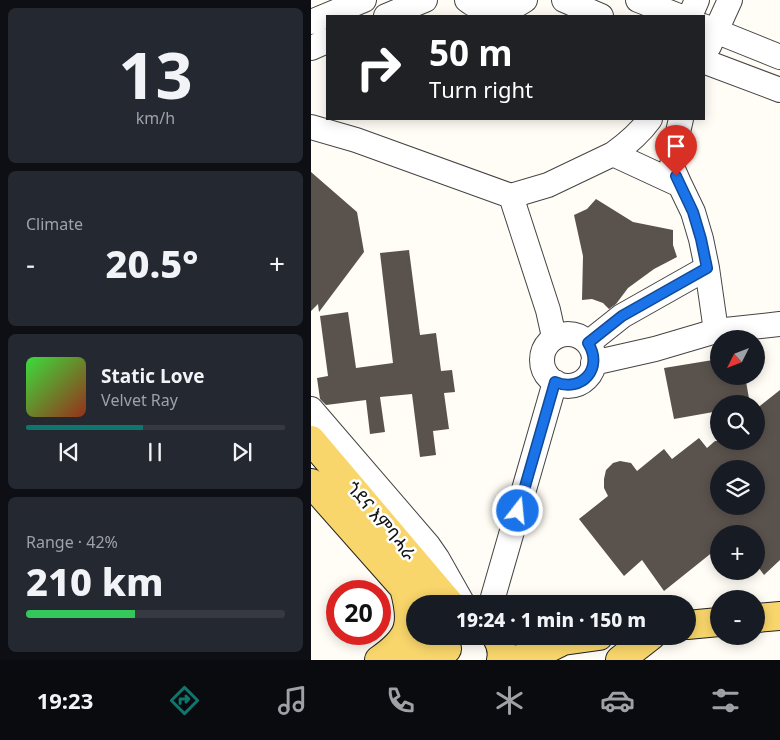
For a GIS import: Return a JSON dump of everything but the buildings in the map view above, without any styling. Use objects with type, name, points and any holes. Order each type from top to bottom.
[{"type":"main road","name":"ጎደና እምባሓራ","points":[[311,440],[442,595]]},
{"type":"main road","name":"ጎደና እምባሓራ","points":[[311,483],[409,595]]},
{"type":"main road","points":[[765,617],[780,616]]},
{"type":"main road","points":[[696,624],[710,623]]},
{"type":"main road","points":[[379,660],[393,649],[406,634]]},
{"type":"main road","points":[[379,660],[448,645]]},
{"type":"main road","points":[[501,645],[501,660]]},
{"type":"main road","points":[[514,660],[537,654],[545,645]]},
{"type":"main road","points":[[620,660],[639,645]]},
{"type":"lane","points":[[331,15],[364,0]]},
{"type":"lane","points":[[388,15],[425,0]]},
{"type":"lane","points":[[467,0],[471,4],[485,9],[499,10],[514,6],[525,0]]},
{"type":"lane","points":[[564,0],[599,15]]},
{"type":"lane","points":[[638,0],[676,15]]},
{"type":"lane","points":[[690,15],[697,0]]},
{"type":"lane","points":[[705,51],[710,29],[730,0]]},
{"type":"lane","points":[[311,48],[322,19]]},
{"type":"lane","points":[[710,29],[780,56]]},
{"type":"lane","points":[[705,61],[780,90]]},
{"type":"lane","points":[[311,127],[357,140],[511,196],[548,185],[613,154],[631,141],[649,120]]},
{"type":"lane","points":[[681,120],[672,166],[693,212],[701,239],[716,330]]},
{"type":"lane","points":[[613,154],[680,185]]},
{"type":"lane","points":[[511,196],[548,310],[554,337]]},
{"type":"lane","points":[[591,353],[622,316],[707,268]]},
{"type":"lane","points":[[725,330],[780,324]]},
{"type":"lane","points":[[591,353],[655,349],[710,333]]},
{"type":"lane","points":[[566,334],[578,336],[591,353],[591,371],[579,383],[571,385],[555,382],[549,377],[542,363],[544,348],[554,337],[566,334]]},
{"type":"lane","points":[[494,595],[555,382]]},
{"type":"lane","points":[[311,409],[428,545],[458,595]]},
{"type":"route","points":[[518,511],[555,382],[571,385],[579,383],[586,378],[591,371],[593,363],[593,356],[588,343],[622,316],[707,268],[693,212],[676,176]]}]
